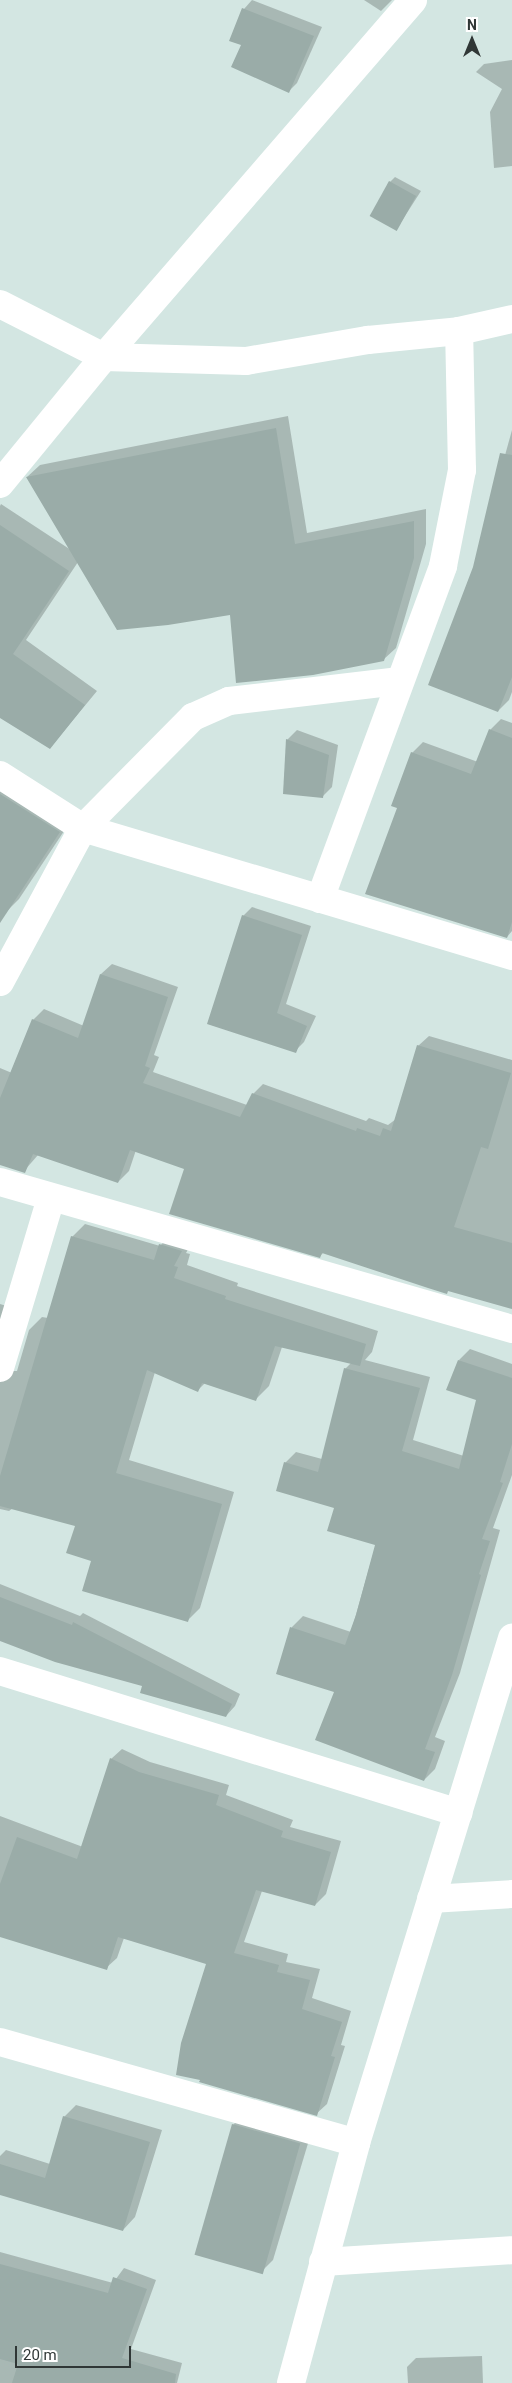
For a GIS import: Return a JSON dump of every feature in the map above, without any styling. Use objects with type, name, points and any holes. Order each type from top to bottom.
[{"type":"street","points":[[0,484],[104,357],[413,0]]},
{"type":"street","points":[[0,304],[104,357],[246,361],[368,340],[459,331],[512,319]]},
{"type":"street","points":[[320,899],[443,566],[462,470],[459,331]]},
{"type":"street","points":[[0,982],[83,828],[193,717],[229,701],[400,681]]},
{"type":"street","points":[[0,775],[83,828],[512,956]]},
{"type":"street","points":[[0,1182],[512,1330]]},
{"type":"street","points":[[0,1368],[10,1299],[51,1198]]},
{"type":"street","points":[[291,2383],[356,2143],[512,1638]]},
{"type":"street","points":[[0,1671],[458,1813]]},
{"type":"street","points":[[431,1899],[512,1894]]},
{"type":"street","points":[[1,2046],[356,2143]]},
{"type":"street","points":[[323,2262],[512,2250]]},
{"type":"building","points":[[242,8],[314,36],[289,93],[231,67],[241,45],[229,41]]},
{"type":"building","points":[[389,181],[416,196],[397,231],[370,216]]},
{"type":"building","points":[[276,428],[295,544],[414,521],[414,558],[384,661],[313,675],[236,683],[230,615],[168,625],[117,630],[26,477]]},
{"type":"building","points":[[500,453],[512,455],[512,677],[498,712],[428,685],[473,567]]},
{"type":"building","points":[[0,525],[69,571],[13,654],[85,705],[50,749],[0,718]]},
{"type":"building","points":[[489,729],[512,738],[512,922],[507,938],[365,894],[397,808],[391,806],[411,752],[471,774]]},
{"type":"building","points":[[286,739],[329,755],[323,798],[283,794]]},
{"type":"building","points":[[0,794],[60,832],[0,923]]},
{"type":"building","points":[[242,915],[302,935],[277,1013],[307,1026],[296,1053],[207,1024]]},
{"type":"building","points":[[100,974],[168,997],[145,1066],[150,1068],[143,1083],[240,1117],[252,1093],[356,1131],[357,1128],[380,1136],[383,1128],[391,1131],[417,1045],[511,1073],[488,1149],[481,1147],[454,1227],[512,1243],[512,1309],[448,1291],[447,1294],[322,1253],[320,1258],[169,1214],[184,1169],[130,1150],[118,1183],[33,1154],[25,1173],[0,1165],[0,1098],[32,1019],[78,1038]]},
{"type":"building","points":[[71,1236],[154,1260],[159,1244],[182,1251],[174,1266],[178,1267],[174,1278],[226,1296],[225,1299],[366,1344],[360,1366],[275,1346],[256,1401],[202,1383],[198,1392],[147,1370],[116,1473],[222,1504],[188,1622],[82,1591],[91,1561],[66,1553],[75,1526],[0,1506],[0,1476]]},
{"type":"building","points":[[458,1360],[512,1378],[512,1444],[500,1482],[503,1483],[482,1539],[490,1541],[479,1574],[481,1575],[452,1675],[425,1749],[435,1752],[424,1781],[315,1740],[334,1692],[276,1674],[290,1627],[345,1645],[356,1615],[375,1545],[327,1531],[334,1508],[276,1491],[284,1462],[318,1472],[344,1368],[420,1388],[402,1451],[459,1469],[476,1400],[446,1390]]},
{"type":"building","points":[[0,1597],[72,1625],[73,1622],[232,1704],[226,1717],[140,1693],[142,1686],[55,1662],[0,1641]]},
{"type":"building","points":[[110,1758],[139,1772],[219,1795],[216,1805],[283,1831],[281,1837],[331,1852],[315,1906],[256,1890],[234,1953],[279,1965],[277,1972],[310,1980],[302,2009],[342,2022],[331,2056],[335,2057],[317,2116],[199,2082],[200,2080],[176,2075],[181,2043],[206,1964],[118,1937],[107,1970],[0,1937],[0,1884],[17,1837],[77,1859]]},
{"type":"building","points":[[63,2116],[150,2142],[123,2231],[0,2195],[0,2164],[45,2178]]},
{"type":"building","points":[[232,2124],[300,2144],[263,2274],[195,2255]]},
{"type":"building","points":[[0,2264],[108,2293],[113,2277],[147,2289],[122,2358],[176,2374],[175,2383],[12,2383],[18,2364],[0,2359]]}]
